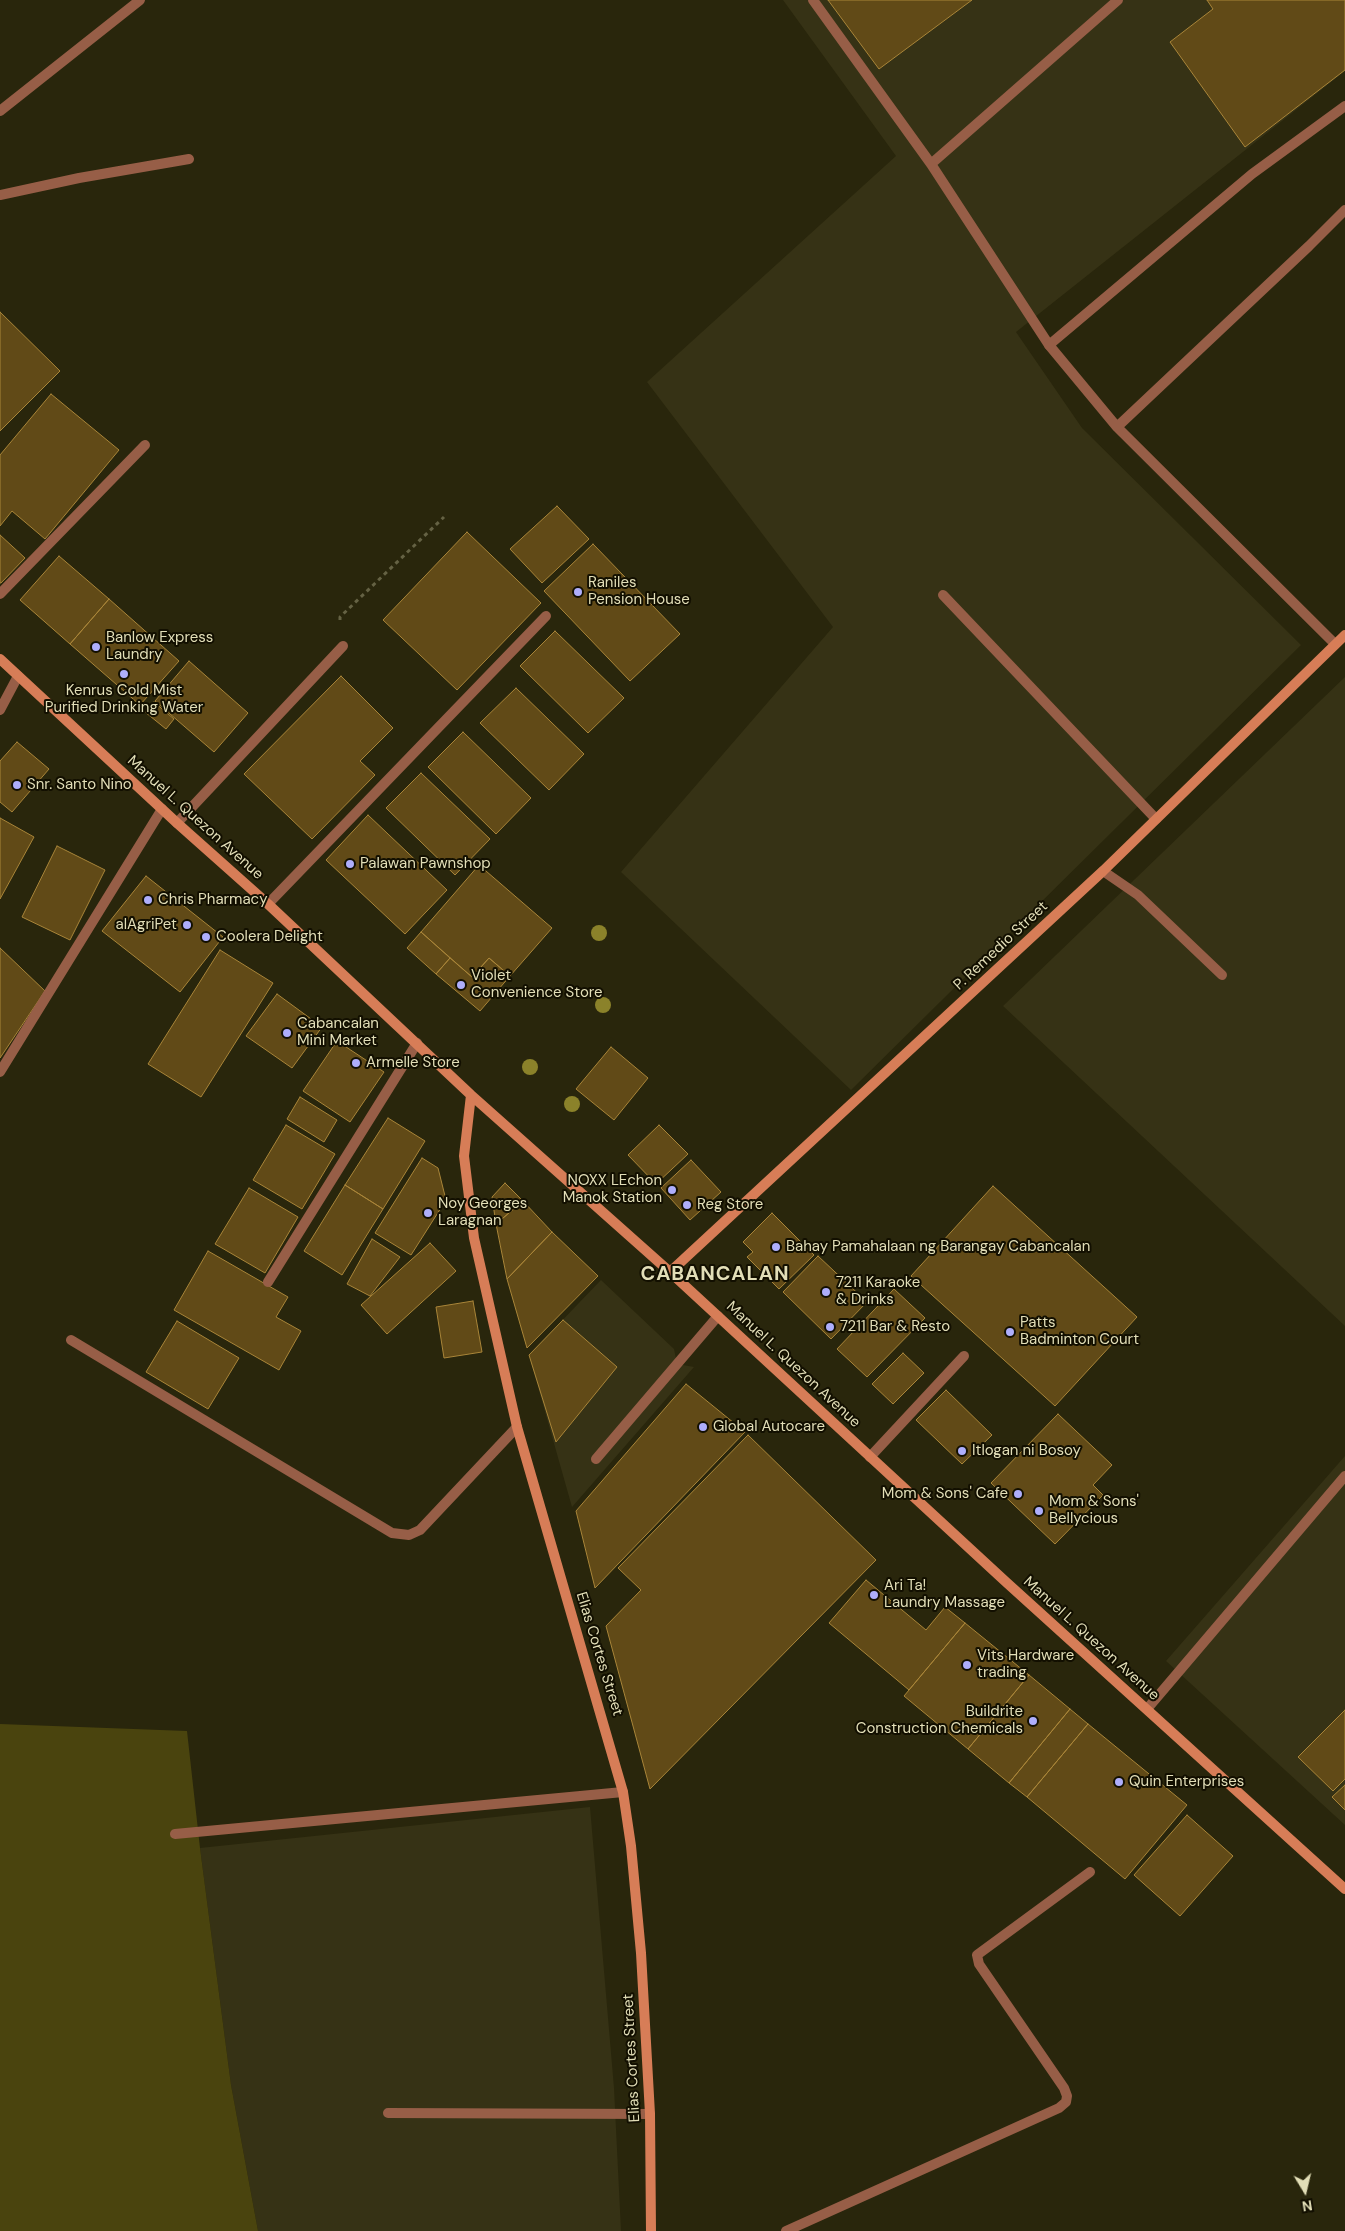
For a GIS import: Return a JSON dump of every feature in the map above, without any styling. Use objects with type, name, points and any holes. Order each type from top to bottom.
[{"type":"street","points":[[0,111],[140,0]]},
{"type":"street","points":[[813,0],[930,164],[1050,346],[1117,427],[1335,644]]},
{"type":"street","points":[[930,164],[1118,0]]},
{"type":"street","points":[[1050,346],[1252,174],[1345,106]]},
{"type":"street","points":[[0,195],[79,178],[189,159]]},
{"type":"street","points":[[1117,427],[1345,210]]},
{"type":"street","points":[[0,594],[145,445]]},
{"type":"street","points":[[943,595],[1156,819]]},
{"type":"street","points":[[268,904],[546,616]]},
{"type":"street","name":"P. Remedio Street","points":[[670,1272],[1103,872],[1345,634]]},
{"type":"street","points":[[177,823],[343,646]]},
{"type":"street","name":"Manuel L. Quezon Avenue","points":[[0,659],[177,823],[268,904],[471,1095],[670,1272],[870,1457],[1345,1889]]},
{"type":"street","points":[[0,710],[18,676]]},
{"type":"street","points":[[0,1072],[162,809]]},
{"type":"street","points":[[1103,872],[1138,895],[1222,975]]},
{"type":"street","points":[[268,1282],[417,1043]]},
{"type":"street","name":"Elias Cortes Street","points":[[471,1095],[464,1156],[474,1238],[517,1428],[623,1792],[631,1846],[641,1953],[650,2114],[651,2231]]},
{"type":"street","points":[[596,1459],[718,1316]]},
{"type":"street","points":[[71,1340],[392,1533],[409,1535],[420,1530],[517,1428]]},
{"type":"street","points":[[870,1457],[964,1356]]},
{"type":"street","points":[[1147,1709],[1345,1476]]},
{"type":"street","points":[[175,1834],[623,1792]]},
{"type":"street","points":[[786,2231],[802,2227],[1059,2108],[1066,2102],[1067,2096],[1064,2088],[980,1964],[977,1955],[1090,1872]]},
{"type":"street","points":[[388,2112],[650,2114]]},
{"type":"path","points":[[343,646],[340,617],[444,517]]},
{"type":"shaded area","points":[[783,0],[1345,0],[1345,71],[1016,332],[1082,428],[1301,645],[851,1090],[621,872],[833,627],[647,382],[896,156]]},
{"type":"shaded area","points":[[1345,677],[1345,1326],[1003,1006]]},
{"type":"shaded area","points":[[601,1280],[674,1349],[677,1364],[694,1367],[572,1507],[529,1355]]},
{"type":"shaded area","points":[[1345,1456],[1345,1825],[1166,1661]]},
{"type":"shaded area","points":[[0,1724],[187,1731],[200,1848],[231,2085],[258,2231],[0,2231]]},
{"type":"shaded area","points":[[590,1807],[614,2088],[621,2231],[258,2231],[231,2085],[200,1848]]},
{"type":"building","points":[[828,0],[972,0],[879,69]]},
{"type":"building","points":[[1207,0],[1345,0],[1345,70],[1245,147],[1170,42],[1213,9]]},
{"type":"building","points":[[0,312],[60,371],[0,431]]},
{"type":"building","points":[[51,394],[119,450],[45,539],[12,511],[0,526],[0,455]]},
{"type":"building","points":[[557,506],[589,539],[542,583],[510,549]]},
{"type":"building","points":[[467,532],[541,603],[457,690],[383,620]]},
{"type":"building","points":[[0,535],[25,558],[1,583],[0,583]]},
{"type":"building","points":[[593,544],[680,634],[630,681],[544,591]]},
{"type":"building","points":[[59,556],[109,599],[70,644],[20,600]]},
{"type":"building","points":[[109,599],[179,661],[140,705],[70,644]]},
{"type":"building","points":[[555,631],[624,698],[588,733],[520,666]]},
{"type":"building","points":[[189,661],[248,713],[214,752],[155,701]]},
{"type":"building","points":[[341,676],[393,728],[360,761],[375,775],[312,839],[244,774]]},
{"type":"building","points":[[516,688],[584,754],[549,790],[480,723]]},
{"type":"building","points":[[154,702],[174,719],[166,729],[145,712]]},
{"type":"building","points":[[463,732],[531,798],[496,834],[428,767]]},
{"type":"building","name":"Snr. Santo Nino","points":[[17,742],[49,769],[12,812],[0,802],[0,761]]},
{"type":"building","points":[[421,773],[490,839],[455,875],[386,808]]},
{"type":"building","points":[[368,815],[447,890],[405,934],[326,860]]},
{"type":"building","points":[[0,818],[34,837],[0,899]]},
{"type":"building","points":[[57,846],[105,870],[70,940],[22,917]]},
{"type":"building","points":[[479,865],[552,928],[510,976],[489,958],[472,977],[421,932]]},
{"type":"building","points":[[146,876],[223,937],[180,992],[102,931]]},
{"type":"building","points":[[421,932],[450,958],[436,974],[407,948]]},
{"type":"building","points":[[0,948],[45,991],[0,1058]]},
{"type":"building","points":[[220,950],[273,983],[201,1097],[148,1064]]},
{"type":"building","points":[[450,958],[472,977],[489,958],[510,976],[480,1011],[436,974]]},
{"type":"building","points":[[277,994],[322,1027],[292,1068],[246,1036]]},
{"type":"building","points":[[337,1041],[384,1072],[350,1122],[303,1091]]},
{"type":"building","points":[[611,1047],[648,1078],[614,1120],[576,1089]]},
{"type":"building","points":[[300,1097],[337,1120],[324,1142],[287,1119]]},
{"type":"building","points":[[388,1118],[425,1141],[383,1209],[345,1185]]},
{"type":"building","points":[[286,1125],[335,1154],[302,1209],[253,1180]]},
{"type":"building","points":[[659,1125],[688,1154],[656,1184],[628,1155]]},
{"type":"building","points":[[422,1158],[438,1168],[446,1200],[411,1255],[375,1233]]},
{"type":"building","points":[[691,1160],[721,1192],[690,1220],[661,1188]]},
{"type":"building","points":[[505,1183],[523,1201],[496,1224],[492,1197]]},
{"type":"building","points":[[345,1185],[383,1209],[342,1275],[304,1251]]},
{"type":"building","points":[[993,1186],[1137,1317],[1055,1406],[911,1276]]},
{"type":"building","points":[[249,1188],[298,1217],[265,1273],[215,1244]]},
{"type":"building","points":[[523,1201],[552,1232],[507,1279],[496,1224]]},
{"type":"building","name":"Bahay Pamahalaan ng Barangay Cabancalan","points":[[772,1213],[814,1255],[779,1289],[747,1257],[753,1252],[743,1242]]},
{"type":"building","points":[[552,1232],[598,1276],[527,1348],[507,1279]]},
{"type":"building","points":[[372,1239],[400,1257],[370,1296],[347,1284]]},
{"type":"building","points":[[430,1243],[456,1271],[387,1334],[361,1305]]},
{"type":"building","points":[[208,1251],[288,1297],[276,1317],[301,1331],[279,1370],[174,1310]]},
{"type":"building","points":[[818,1256],[867,1302],[831,1339],[783,1292]]},
{"type":"building","points":[[894,1289],[925,1318],[867,1377],[837,1349]]},
{"type":"building","points":[[473,1301],[482,1352],[444,1358],[436,1307]]},
{"type":"building","points":[[563,1320],[617,1367],[556,1442],[529,1355]]},
{"type":"building","points":[[177,1321],[239,1358],[208,1409],[146,1372]]},
{"type":"building","points":[[903,1353],[924,1373],[893,1404],[872,1384]]},
{"type":"building","points":[[686,1384],[745,1432],[595,1588],[576,1511]]},
{"type":"building","points":[[946,1390],[992,1435],[962,1464],[916,1420]]},
{"type":"building","points":[[1058,1414],[1112,1465],[1093,1485],[1103,1495],[1055,1544],[991,1483]]},
{"type":"building","points":[[748,1435],[876,1560],[650,1789],[606,1626],[641,1590],[618,1568]]},
{"type":"building","points":[[866,1580],[926,1630],[945,1607],[965,1623],[909,1690],[829,1623]]},
{"type":"building","points":[[965,1623],[1029,1675],[968,1749],[904,1696]]},
{"type":"building","points":[[1029,1675],[1070,1709],[1009,1783],[968,1749]]},
{"type":"building","points":[[1070,1709],[1088,1724],[1027,1797],[1009,1783]]},
{"type":"building","points":[[1345,1710],[1345,1779],[1333,1791],[1298,1757]]},
{"type":"building","points":[[1088,1724],[1187,1805],[1125,1879],[1027,1797]]},
{"type":"building","points":[[1345,1785],[1345,1810],[1332,1797]]},
{"type":"building","points":[[1187,1815],[1233,1856],[1180,1916],[1134,1875]]},
{"type":"place","name":"Raniles Pension House","points":[[578,592]]},
{"type":"place","name":"Banlow Express Laundry","points":[[96,647]]},
{"type":"place","name":"Kenrus Cold Mist Purified Drinking Water","points":[[124,674]]},
{"type":"place","name":"Snr. Santo Nino","points":[[17,785]]},
{"type":"place","name":"Palawan Pawnshop","points":[[350,864]]},
{"type":"place","name":"Chris Pharmacy","points":[[148,900]]},
{"type":"place","name":"alAgriPet","points":[[187,925]]},
{"type":"place","name":"Coolera Delight","points":[[206,937]]},
{"type":"place","name":"Violet Convenience Store","points":[[461,985]]},
{"type":"place","name":"Cabancalan Mini Market","points":[[287,1033]]},
{"type":"place","name":"Armelle Store","points":[[356,1063]]},
{"type":"place","name":"NOXX LEchon Manok Station","points":[[672,1190]]},
{"type":"place","name":"Reg Store","points":[[687,1205]]},
{"type":"place","name":"Noy Georges Laragnan","points":[[428,1213]]},
{"type":"place","name":"Bahay Pamahalaan ng Barangay Cabancalan","points":[[776,1247]]},
{"type":"place","name":"7211 Karaoke & Drinks","points":[[826,1292]]},
{"type":"place","name":"7211 Bar & Resto","points":[[830,1327]]},
{"type":"place","name":"Patts Badminton Court","points":[[1010,1332]]},
{"type":"place","name":"Global Autocare","points":[[703,1427]]},
{"type":"place","name":"Itlogan ni Bosoy","points":[[962,1451]]},
{"type":"place","name":"Mom & Sons' Cafe","points":[[1018,1494]]},
{"type":"place","name":"Mom & Sons' Bellycious","points":[[1039,1511]]},
{"type":"place","name":"Ari Ta! Laundry Massage","points":[[874,1595]]},
{"type":"place","name":"Vits Hardware trading","points":[[967,1665]]},
{"type":"place","name":"Buildrite Construction Chemicals","points":[[1033,1721]]},
{"type":"place","name":"Quin Enterprises","points":[[1119,1782]]},
{"type":"district","name":"CABANCALAN","points":[[715,1275]]}]
